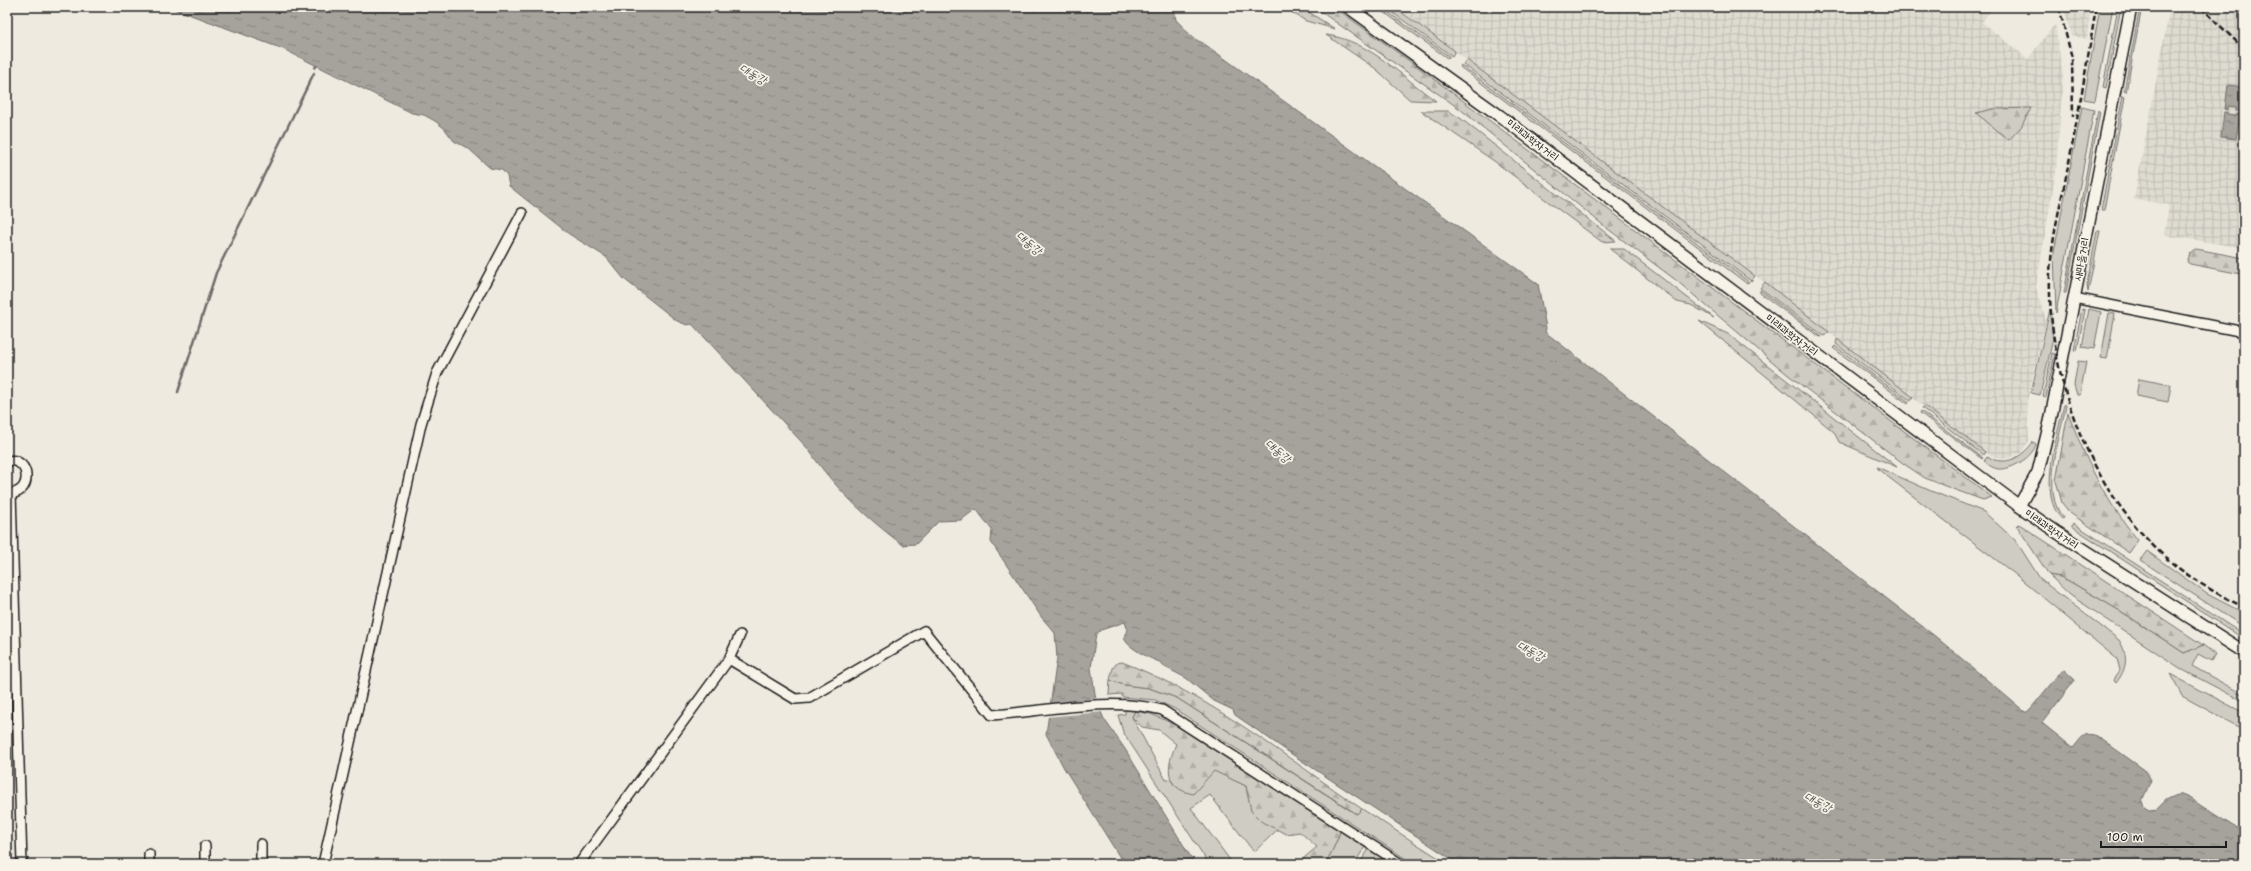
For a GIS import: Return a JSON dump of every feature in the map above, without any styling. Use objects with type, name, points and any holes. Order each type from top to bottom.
[{"type":"main road","name":"미래과학자거리","points":[[1348,7],[1500,116],[2019,506],[2058,533],[2244,652]]},
{"type":"main road","name":"새마을거리","points":[[2019,506],[2038,472],[2050,422],[2131,7]]},
{"type":"street","points":[[323,864],[421,424],[437,373],[522,213]]},
{"type":"street","points":[[2074,298],[2244,332]]},
{"type":"street","points":[[7,461],[17,461],[26,472],[27,480],[24,486],[18,491],[9,493],[22,864]]},
{"type":"street","points":[[729,659],[795,699],[809,698],[924,632],[992,714],[1035,712],[1110,704],[1140,705],[1162,710],[1401,864]]},
{"type":"street","points":[[580,864],[729,659],[740,635]]},
{"type":"street","points":[[261,844],[261,864]]},
{"type":"street","points":[[205,846],[205,864]]},
{"type":"street","points":[[149,854],[149,864]]},
{"type":"shaded area","points":[[1396,7],[1993,7],[1982,22],[2028,59],[2055,24],[2063,76],[2056,171],[2036,287],[2046,321],[2027,402],[2029,441],[2021,453],[2009,458],[2001,459],[1982,452],[1776,291]]},
{"type":"shaded area","points":[[2063,7],[2091,7],[2087,39],[2072,36]]},
{"type":"shaded area","points":[[2170,7],[2244,7],[2244,248],[2164,235],[2169,205],[2134,199]]},
{"type":"green space","points":[[1283,7],[1301,7],[1335,29],[1306,21]]},
{"type":"green space","points":[[1314,7],[1334,7],[1422,70],[1992,497],[1983,500],[1950,488],[1925,478],[1904,464],[1787,374],[1677,281],[1608,229],[1460,109]]},
{"type":"green space","points":[[1377,7],[1381,7],[1450,57],[1447,58]]},
{"type":"green space","points":[[1385,7],[1394,7],[1455,51],[1452,56]]},
{"type":"green space","points":[[2100,7],[2113,7],[2095,101],[2084,99]]},
{"type":"green space","points":[[2118,7],[2121,7],[2106,88],[2103,87]]},
{"type":"green space","points":[[2140,7],[2142,7],[2126,92],[2124,91]]},
{"type":"green space","points":[[1326,35],[1342,38],[1371,52],[1436,101],[1410,100],[1376,69]]},
{"type":"green space","points":[[1467,60],[1755,276],[1751,281],[1463,64]]},
{"type":"green space","points":[[1461,65],[1749,282],[1746,283],[1460,67]]},
{"type":"green space","points":[[2123,96],[2125,97],[2104,210],[2101,210]]},
{"type":"green space","points":[[2082,107],[2094,110],[2056,313],[2054,252]]},
{"type":"green space","points":[[2031,108],[2021,127],[2009,140],[1976,113],[1993,109]]},
{"type":"green space","points":[[2098,110],[2100,112],[2066,293],[2064,293]]},
{"type":"green space","points":[[1421,111],[1448,111],[1460,118],[1616,241],[1602,242],[1494,161]]},
{"type":"green space","points":[[2097,231],[2100,231],[2088,292],[2087,284]]},
{"type":"green space","points":[[1610,249],[1624,249],[1714,318],[1691,305],[1677,302]]},
{"type":"green space","points":[[2196,249],[2244,258],[2241,274],[2190,264],[2187,262],[2190,254]]},
{"type":"green space","points":[[1765,282],[1829,332],[1824,336],[1760,288]]},
{"type":"green space","points":[[1760,290],[1822,337],[1818,336],[1760,293]]},
{"type":"green space","points":[[2050,309],[2053,339],[2040,395],[2031,393]]},
{"type":"green space","points":[[2082,309],[2085,310],[2077,351],[2074,350]]},
{"type":"green space","points":[[2089,309],[2101,312],[2094,349],[2082,347]]},
{"type":"green space","points":[[2109,313],[2115,314],[2107,359],[2101,358]]},
{"type":"green space","points":[[1699,321],[1728,334],[1897,467],[1839,442],[1834,432]]},
{"type":"green space","points":[[1837,339],[1913,397],[1911,401],[1836,344]]},
{"type":"green space","points":[[1835,346],[1909,402],[1908,404],[1833,348]]},
{"type":"green space","points":[[2052,353],[2055,354],[2046,397],[2043,396]]},
{"type":"green space","points":[[2078,361],[2086,362],[2080,395],[2077,395],[2074,385]]},
{"type":"green space","points":[[2139,379],[2171,385],[2168,402],[2136,396]]},
{"type":"green space","points":[[2064,404],[2066,405],[2054,464],[2053,480],[2053,495],[2057,508],[2064,518],[2062,519],[2055,509],[2051,496],[2050,481],[2051,464]]},
{"type":"green space","points":[[1925,406],[1985,452],[1983,455],[1922,408]]},
{"type":"green space","points":[[1921,411],[1983,458],[1982,459],[1920,413]]},
{"type":"green space","points":[[2068,412],[2097,479],[2115,510],[2138,540],[2129,553],[2070,513],[2062,503],[2056,481]]},
{"type":"green space","points":[[2033,442],[2036,444],[2031,454],[2015,465],[2004,469],[1996,469],[1984,461],[1987,457],[2001,461],[2013,459],[2024,452]]},
{"type":"green space","points":[[1877,467],[1984,512],[2016,541],[2041,580],[2119,640],[2124,652],[2125,662],[2123,673],[2116,683],[2113,680],[2120,670],[2117,659],[2016,575]]},
{"type":"green space","points":[[2073,523],[2244,635],[2244,639],[2071,526]]},
{"type":"green space","points":[[2019,524],[2203,645],[2184,653],[2122,612],[2069,581],[2061,577],[2049,575],[2017,526]]},
{"type":"green space","points":[[2147,551],[2207,594],[2244,613],[2244,627],[2140,560]]},
{"type":"green space","points":[[2049,575],[2061,577],[2069,581],[2122,612],[2184,653],[2203,645],[2215,654],[2211,661],[2198,654],[2192,666],[2244,695],[2244,702],[2183,670],[2070,595]]},
{"type":"green space","points":[[1122,662],[1186,692],[1216,709],[1276,748],[1362,809],[1357,814],[1177,698],[1149,688],[1124,685],[1110,680],[1113,668],[1117,663]]},
{"type":"green space","points":[[2170,674],[2244,713],[2242,729],[2182,696]]},
{"type":"green space","points":[[1110,680],[1124,685],[1149,688],[1177,698],[1356,814],[1362,809],[1448,864],[1414,864],[1175,709],[1155,700],[1122,697],[1122,694],[1109,695]]},
{"type":"green space","points":[[1125,710],[1135,711],[1132,717],[1166,780],[1170,779],[1175,786],[1214,770],[1246,786],[1247,794],[1256,813],[1265,822],[1278,829],[1254,852],[1210,795],[1191,808],[1233,864],[1209,864],[1123,732],[1118,715],[1125,714]]},
{"type":"green space","points":[[1135,711],[1151,714],[1176,725],[1340,831],[1333,849],[1324,864],[1300,864],[1305,857],[1317,847],[1300,832],[1286,834],[1262,822],[1251,811],[1246,786],[1214,771],[1193,794],[1177,787],[1172,782],[1169,768],[1176,744],[1159,730],[1142,727],[1132,717]]},
{"type":"green space","points":[[1340,831],[1365,847],[1354,864],[1324,864],[1333,849]]},
{"type":"green space","points":[[1369,849],[1391,864],[1359,864]]},
{"type":"water","name":"대동강","points":[[169,7],[1174,7],[1176,20],[1195,39],[1203,43],[1538,284],[1546,328],[1545,332],[1936,637],[2025,712],[2032,707],[2063,669],[2075,680],[2042,723],[2073,748],[2083,736],[2089,734],[2097,736],[2146,771],[2151,780],[2142,801],[2144,807],[2149,810],[2157,809],[2166,800],[2179,794],[2189,798],[2244,833],[2244,864],[1459,864],[1293,755],[1235,715],[1233,710],[1214,701],[1186,678],[1163,666],[1160,662],[1136,650],[1125,640],[1124,636],[1127,628],[1125,622],[1101,630],[1096,634],[1091,668],[1096,700],[1104,719],[1125,749],[1195,864],[1124,864],[1064,768],[1046,734],[1057,658],[1055,633],[1042,618],[991,542],[992,530],[976,509],[961,520],[939,521],[916,544],[903,545],[877,525],[852,502],[829,477],[809,450],[692,324],[687,325],[677,321],[624,279],[606,257],[569,234],[509,186],[507,176],[502,170],[490,168],[469,149],[454,141],[444,128],[424,115],[412,113],[283,49]]},
{"type":"water","points":[[2228,85],[2244,87],[2241,111],[2236,111],[2236,107],[2228,106],[2228,110],[2225,109]]},
{"type":"water","points":[[2224,112],[2227,112],[2227,115],[2235,116],[2236,114],[2240,114],[2236,139],[2221,137]]},
{"type":"pier","points":[[1097,698],[1103,712],[1046,717],[1049,703]]},
{"type":"waterway","points":[[178,392],[216,273],[314,73]]},
{"type":"railway","points":[[2059,7],[2072,58],[2073,116]]},
{"type":"railway","points":[[2096,7],[2080,104],[2051,259],[2051,309],[2055,345],[2062,380],[2073,415],[2087,449],[2104,482],[2124,512],[2157,550],[2168,560],[2192,578],[2244,607]]},
{"type":"railway","points":[[2201,7],[2244,49]]}]
